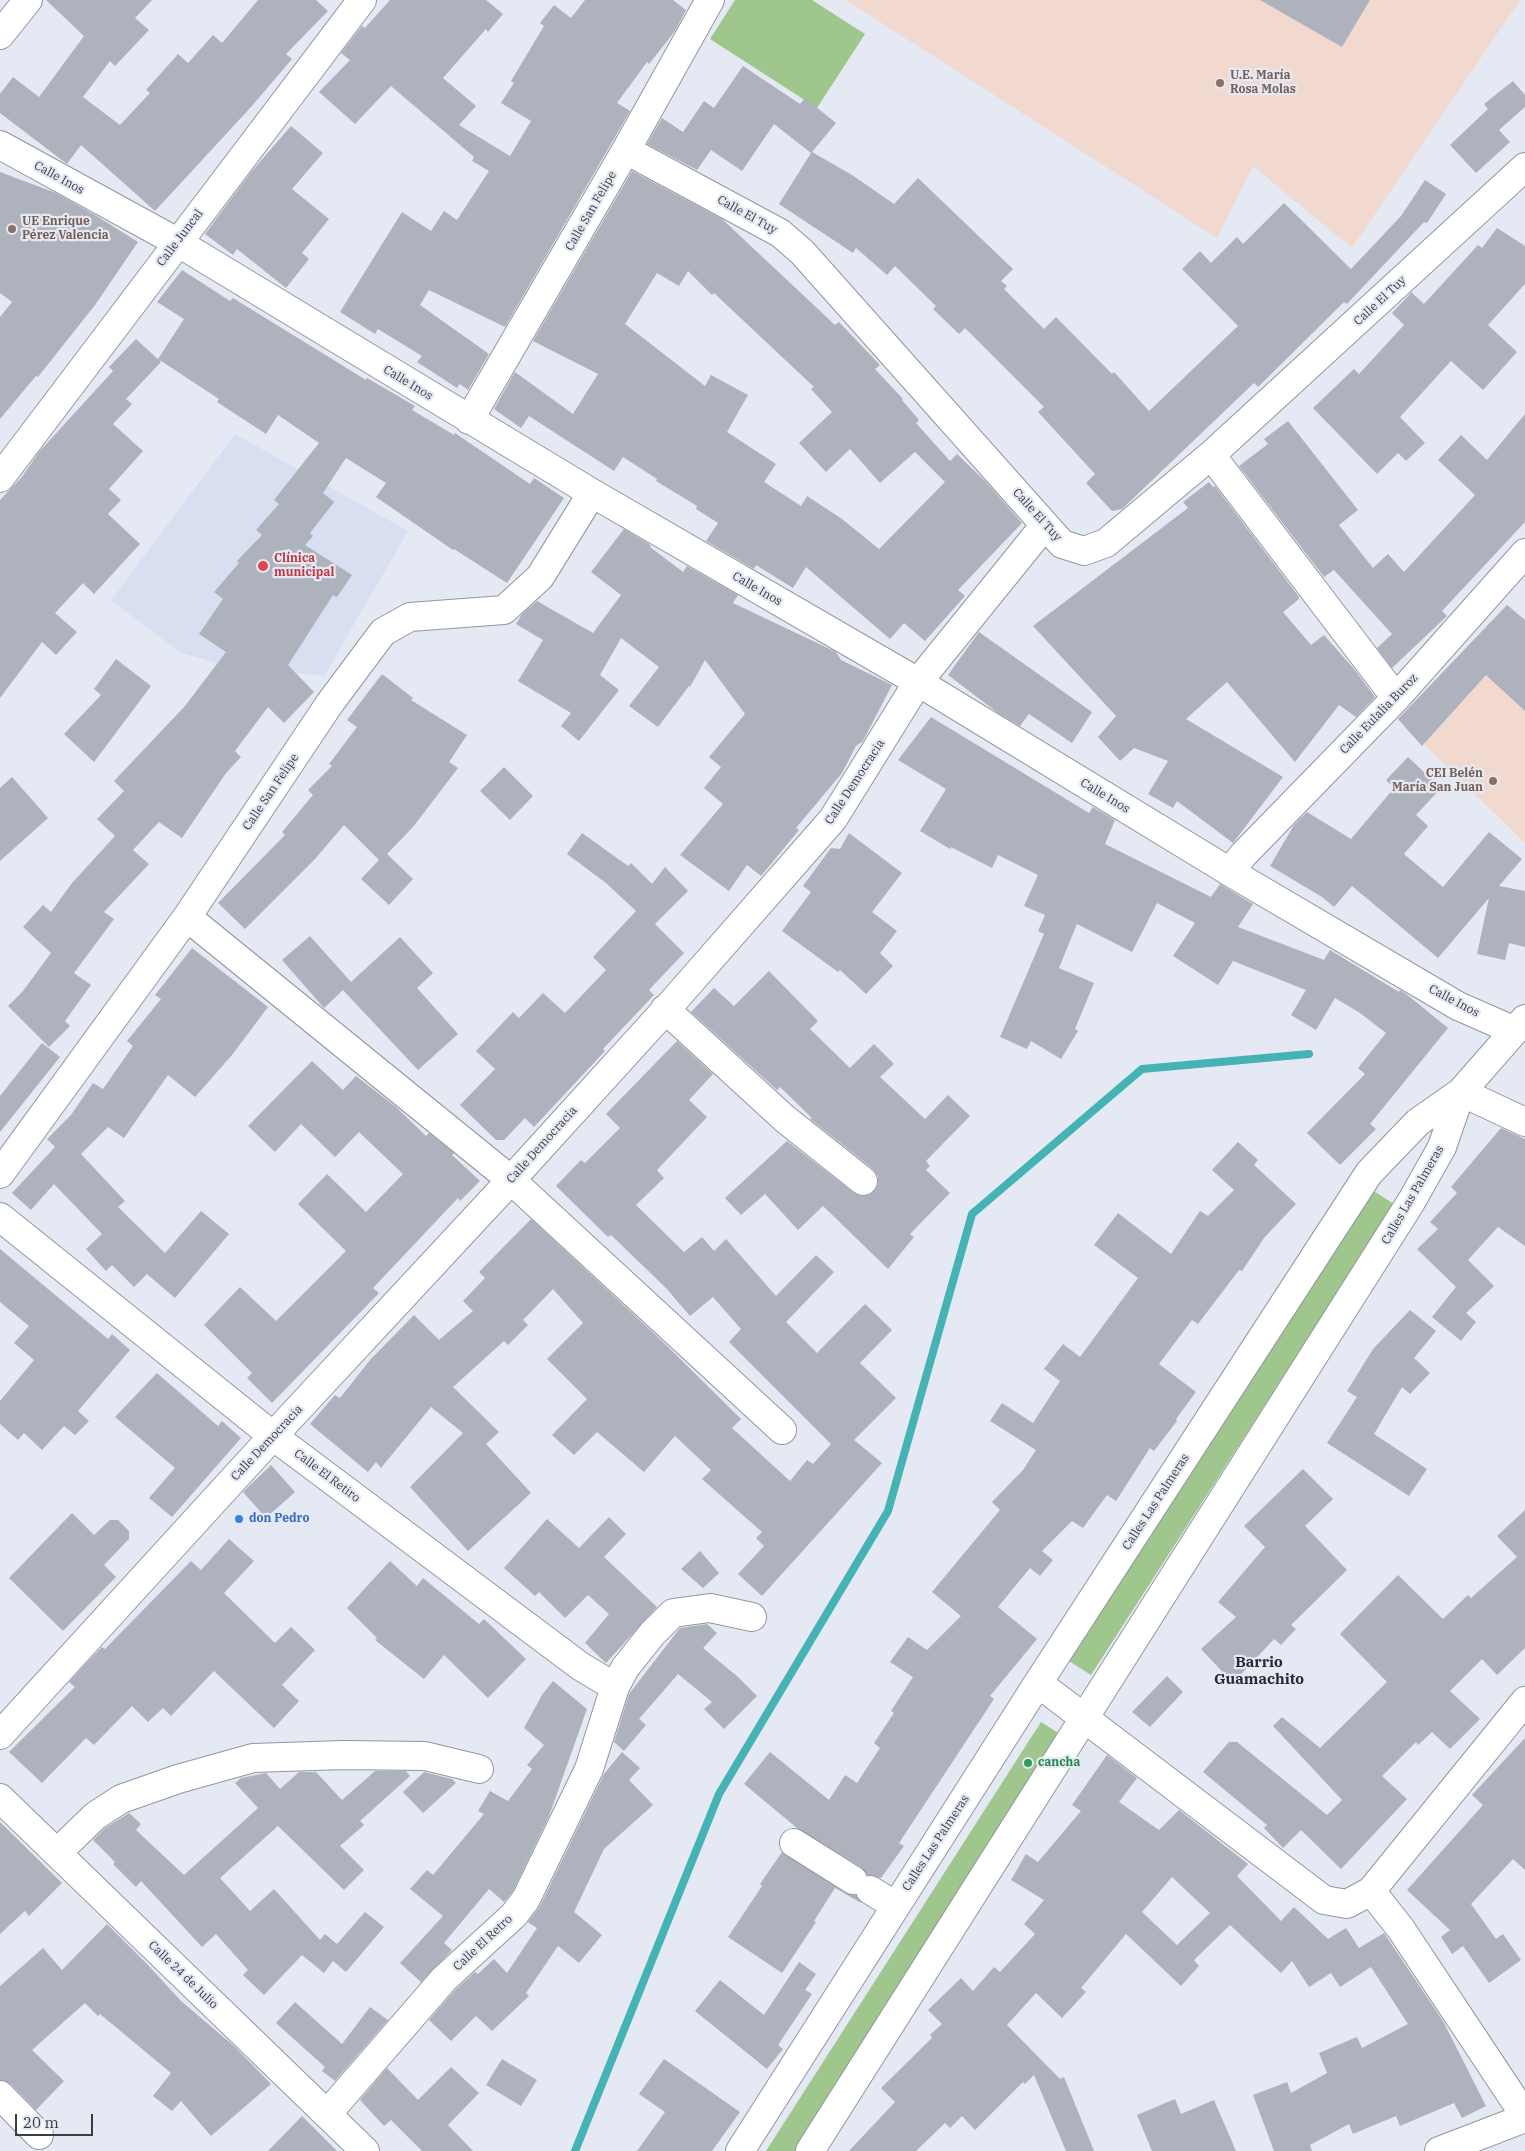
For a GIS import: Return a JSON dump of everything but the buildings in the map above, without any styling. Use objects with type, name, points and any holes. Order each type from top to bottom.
[{"type":"street","points":[[0,35],[28,0]]},
{"type":"street","name":"Calle Juncal","points":[[0,478],[362,0]]},
{"type":"street","name":"Calle San Felipe","points":[[469,420],[626,150],[710,0]]},
{"type":"street","name":"Calle Inos","points":[[0,145],[177,242],[469,420],[918,682],[1230,872],[1458,1006],[1520,1025]]},
{"type":"street","name":"Calle El Tuy","points":[[626,150],[780,233],[802,252],[1062,544],[1084,551],[1106,542],[1212,455],[1525,167]]},
{"type":"street","points":[[1212,455],[1396,698]]},
{"type":"street","name":"Calle San Felipe","points":[[0,1174],[187,917],[330,703],[383,632],[410,617],[504,610],[540,577],[592,493]]},
{"type":"street","name":"Calle Democracia","points":[[0,1734],[511,1180],[833,819],[918,682],[1046,525]]},
{"type":"street","name":"Calle Eulalia Buroz","points":[[1230,872],[1243,855],[1520,570]]},
{"type":"street","points":[[187,917],[511,1180],[782,1430]]},
{"type":"street","points":[[665,1009],[786,1119],[863,1181]]},
{"type":"street","points":[[1520,1025],[1461,1092],[1525,1122]]},
{"type":"street","name":"Calles Las Palmeras","points":[[740,2151],[1038,1683],[1370,1173],[1418,1122],[1461,1092]]},
{"type":"street","name":"Calles Las Palmeras","points":[[810,2151],[1411,1202],[1442,1147],[1461,1092]]},
{"type":"street","name":"Calle El Retiro","points":[[0,1217],[273,1436],[580,1666],[615,1687]]},
{"type":"street","name":"Calle El Retro","points":[[327,2114],[431,1993],[514,1915],[526,1899],[589,1769],[615,1687],[625,1668],[652,1634],[673,1613],[710,1608],[752,1617]]},
{"type":"street","points":[[1038,1683],[1324,1900],[1347,1904],[1372,1891],[1525,1701]]},
{"type":"street","points":[[57,1853],[96,1816],[121,1799],[178,1779],[253,1758],[425,1756],[478,1769]]},
{"type":"street","name":"Calle 24 de Julio","points":[[0,1798],[365,2151]]},
{"type":"street","points":[[794,1843],[896,1906]]},
{"type":"street","points":[[1372,1891],[1401,1929],[1525,2117],[1439,2151]]},
{"type":"street","points":[[0,2095],[39,2135]]},
{"type":"shaded area","name":"U.E. María Rosa Molas","points":[[846,0],[1520,0],[1352,248],[1253,166],[1217,238]]},
{"type":"shaded area","name":"Clínica municipal","points":[[235,434],[408,531],[324,676],[228,666],[182,653],[111,601]]},
{"type":"shaded area","name":"CEI Belén María San Juan","points":[[1507,605],[1525,623],[1525,843],[1398,719]]},
{"type":"green space","points":[[735,0],[812,0],[865,34],[817,108],[710,39]]},
{"type":"green space","points":[[1372,1190],[1394,1204],[1091,1675],[1069,1661]]},
{"type":"green space","points":[[1041,1722],[1063,1736],[797,2151],[766,2151]]},
{"type":"waterway","points":[[575,2151],[719,1794],[888,1511],[972,1214],[1142,1069],[1309,1054]]},
{"type":"place","name":"U.E. María Rosa Molas","points":[[1220,83]]},
{"type":"place","name":"UE Enrique Pérez Valencia","points":[[12,229]]},
{"type":"place","name":"Clínica municipal","points":[[263,566]]},
{"type":"place","name":"CEI Belén María San Juan","points":[[1493,781]]},
{"type":"place","name":"don Pedro","points":[[239,1519]]},
{"type":"place","name":"cancha","points":[[1028,1763]]},
{"type":"district","name":"Barrio Guamachito","points":[[1259,1672]]}]
